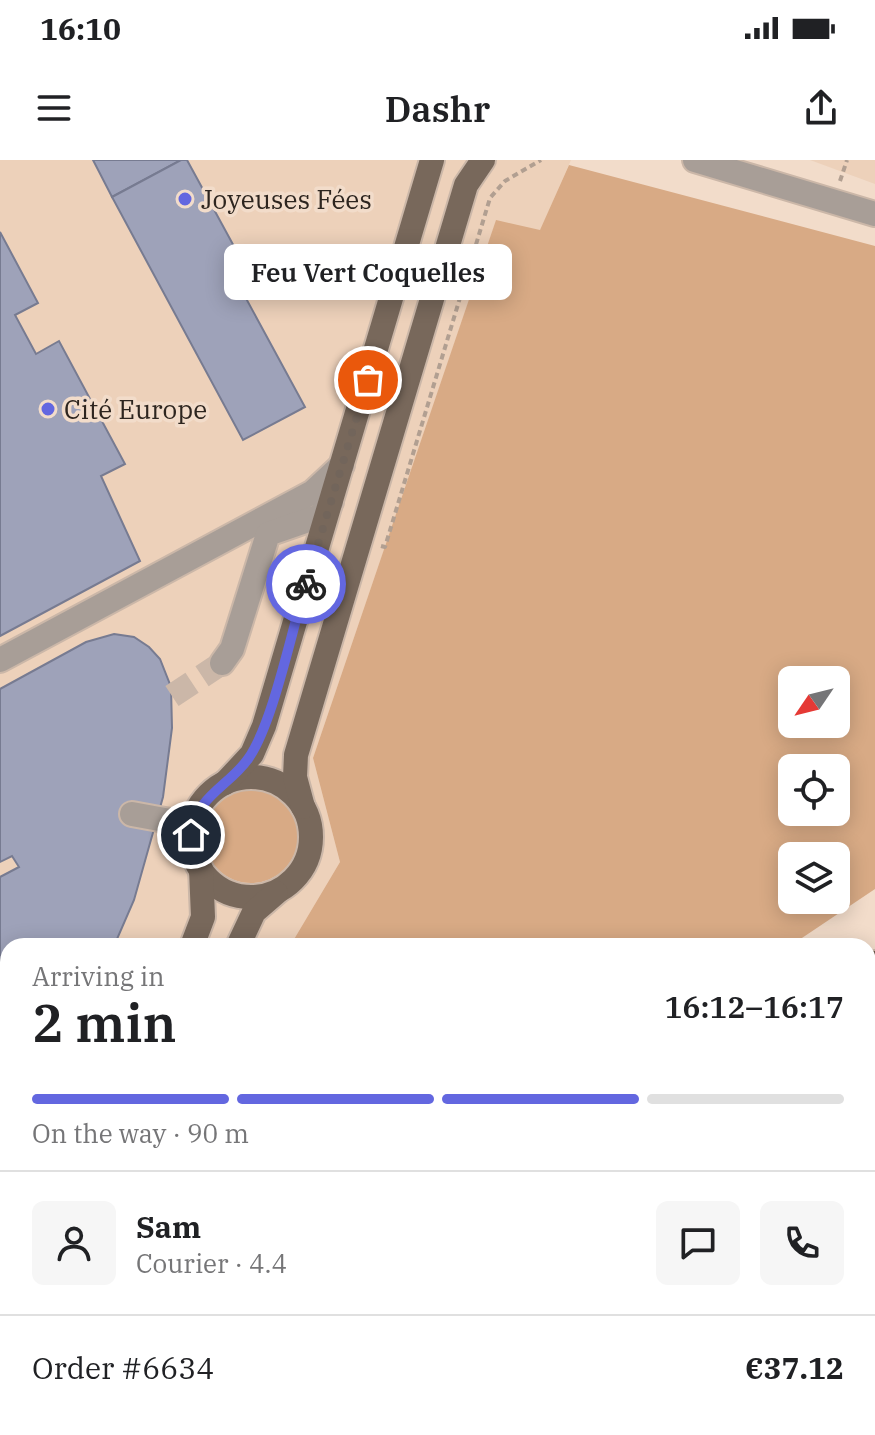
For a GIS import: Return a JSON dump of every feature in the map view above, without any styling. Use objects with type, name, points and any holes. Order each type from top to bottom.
[{"type":"main road","points":[[195,938],[203,917],[201,869],[192,844],[192,825],[207,796],[225,783],[252,754],[264,726],[432,160]]},
{"type":"main road","points":[[242,938],[254,912],[298,876],[308,857],[312,837],[295,777],[296,755],[466,185],[483,160]]},
{"type":"main road","points":[[225,783],[247,777],[269,780],[289,790],[303,807]]},
{"type":"main road","points":[[201,869],[213,883],[237,895],[264,896],[282,889]]},
{"type":"street","points":[[695,160],[875,214]]},
{"type":"street","points":[[0,660],[313,492],[342,465]]},
{"type":"street","points":[[222,663],[232,649],[268,534],[320,516],[331,502]]},
{"type":"street","points":[[132,814],[192,825]]},
{"type":"shaded area","points":[[0,160],[571,160],[540,231],[496,221],[313,758],[340,862],[295,938],[0,938]]},
{"type":"shaded area","points":[[810,160],[875,160],[875,184]]},
{"type":"shaded area","points":[[569,165],[875,246],[875,889],[850,906],[850,842],[778,842],[778,914],[838,914],[802,938],[295,938],[340,862],[313,758],[496,220],[540,230]]},
{"type":"shaded area","points":[[251,789],[269,793],[284,803],[294,818],[298,836],[294,854],[284,869],[269,879],[251,883],[233,879],[218,869],[208,854],[204,836],[208,818],[218,803],[233,793]]},
{"type":"building","points":[[93,160],[181,160],[112,197]]},
{"type":"building","points":[[181,160],[187,160],[248,272],[249,284],[242,291],[305,407],[243,440],[112,197]]},
{"type":"building","name":"Cité Europe","points":[[0,232],[38,303],[15,315],[36,354],[59,341],[125,464],[101,476],[140,561],[0,636]]},
{"type":"building","points":[[114,634],[134,637],[160,659],[171,687],[172,728],[163,797],[134,900],[117,938],[0,938],[0,877],[19,867],[12,856],[0,862],[0,689],[86,642]]},
{"type":"tunnel","points":[[172,696],[222,663]]},
{"type":"way so far","points":[[306,584],[368,380]]},
{"type":"place","name":"Joyeuses Fées","points":[[185,199]]},
{"type":"place","name":"Feu Vert Coquelles","points":[[368,380]]},
{"type":"place","name":"Cité Europe","points":[[48,409]]},
{"type":"route","points":[[191,835],[196,815],[207,796],[225,783],[252,754],[264,726],[306,584]]}]
